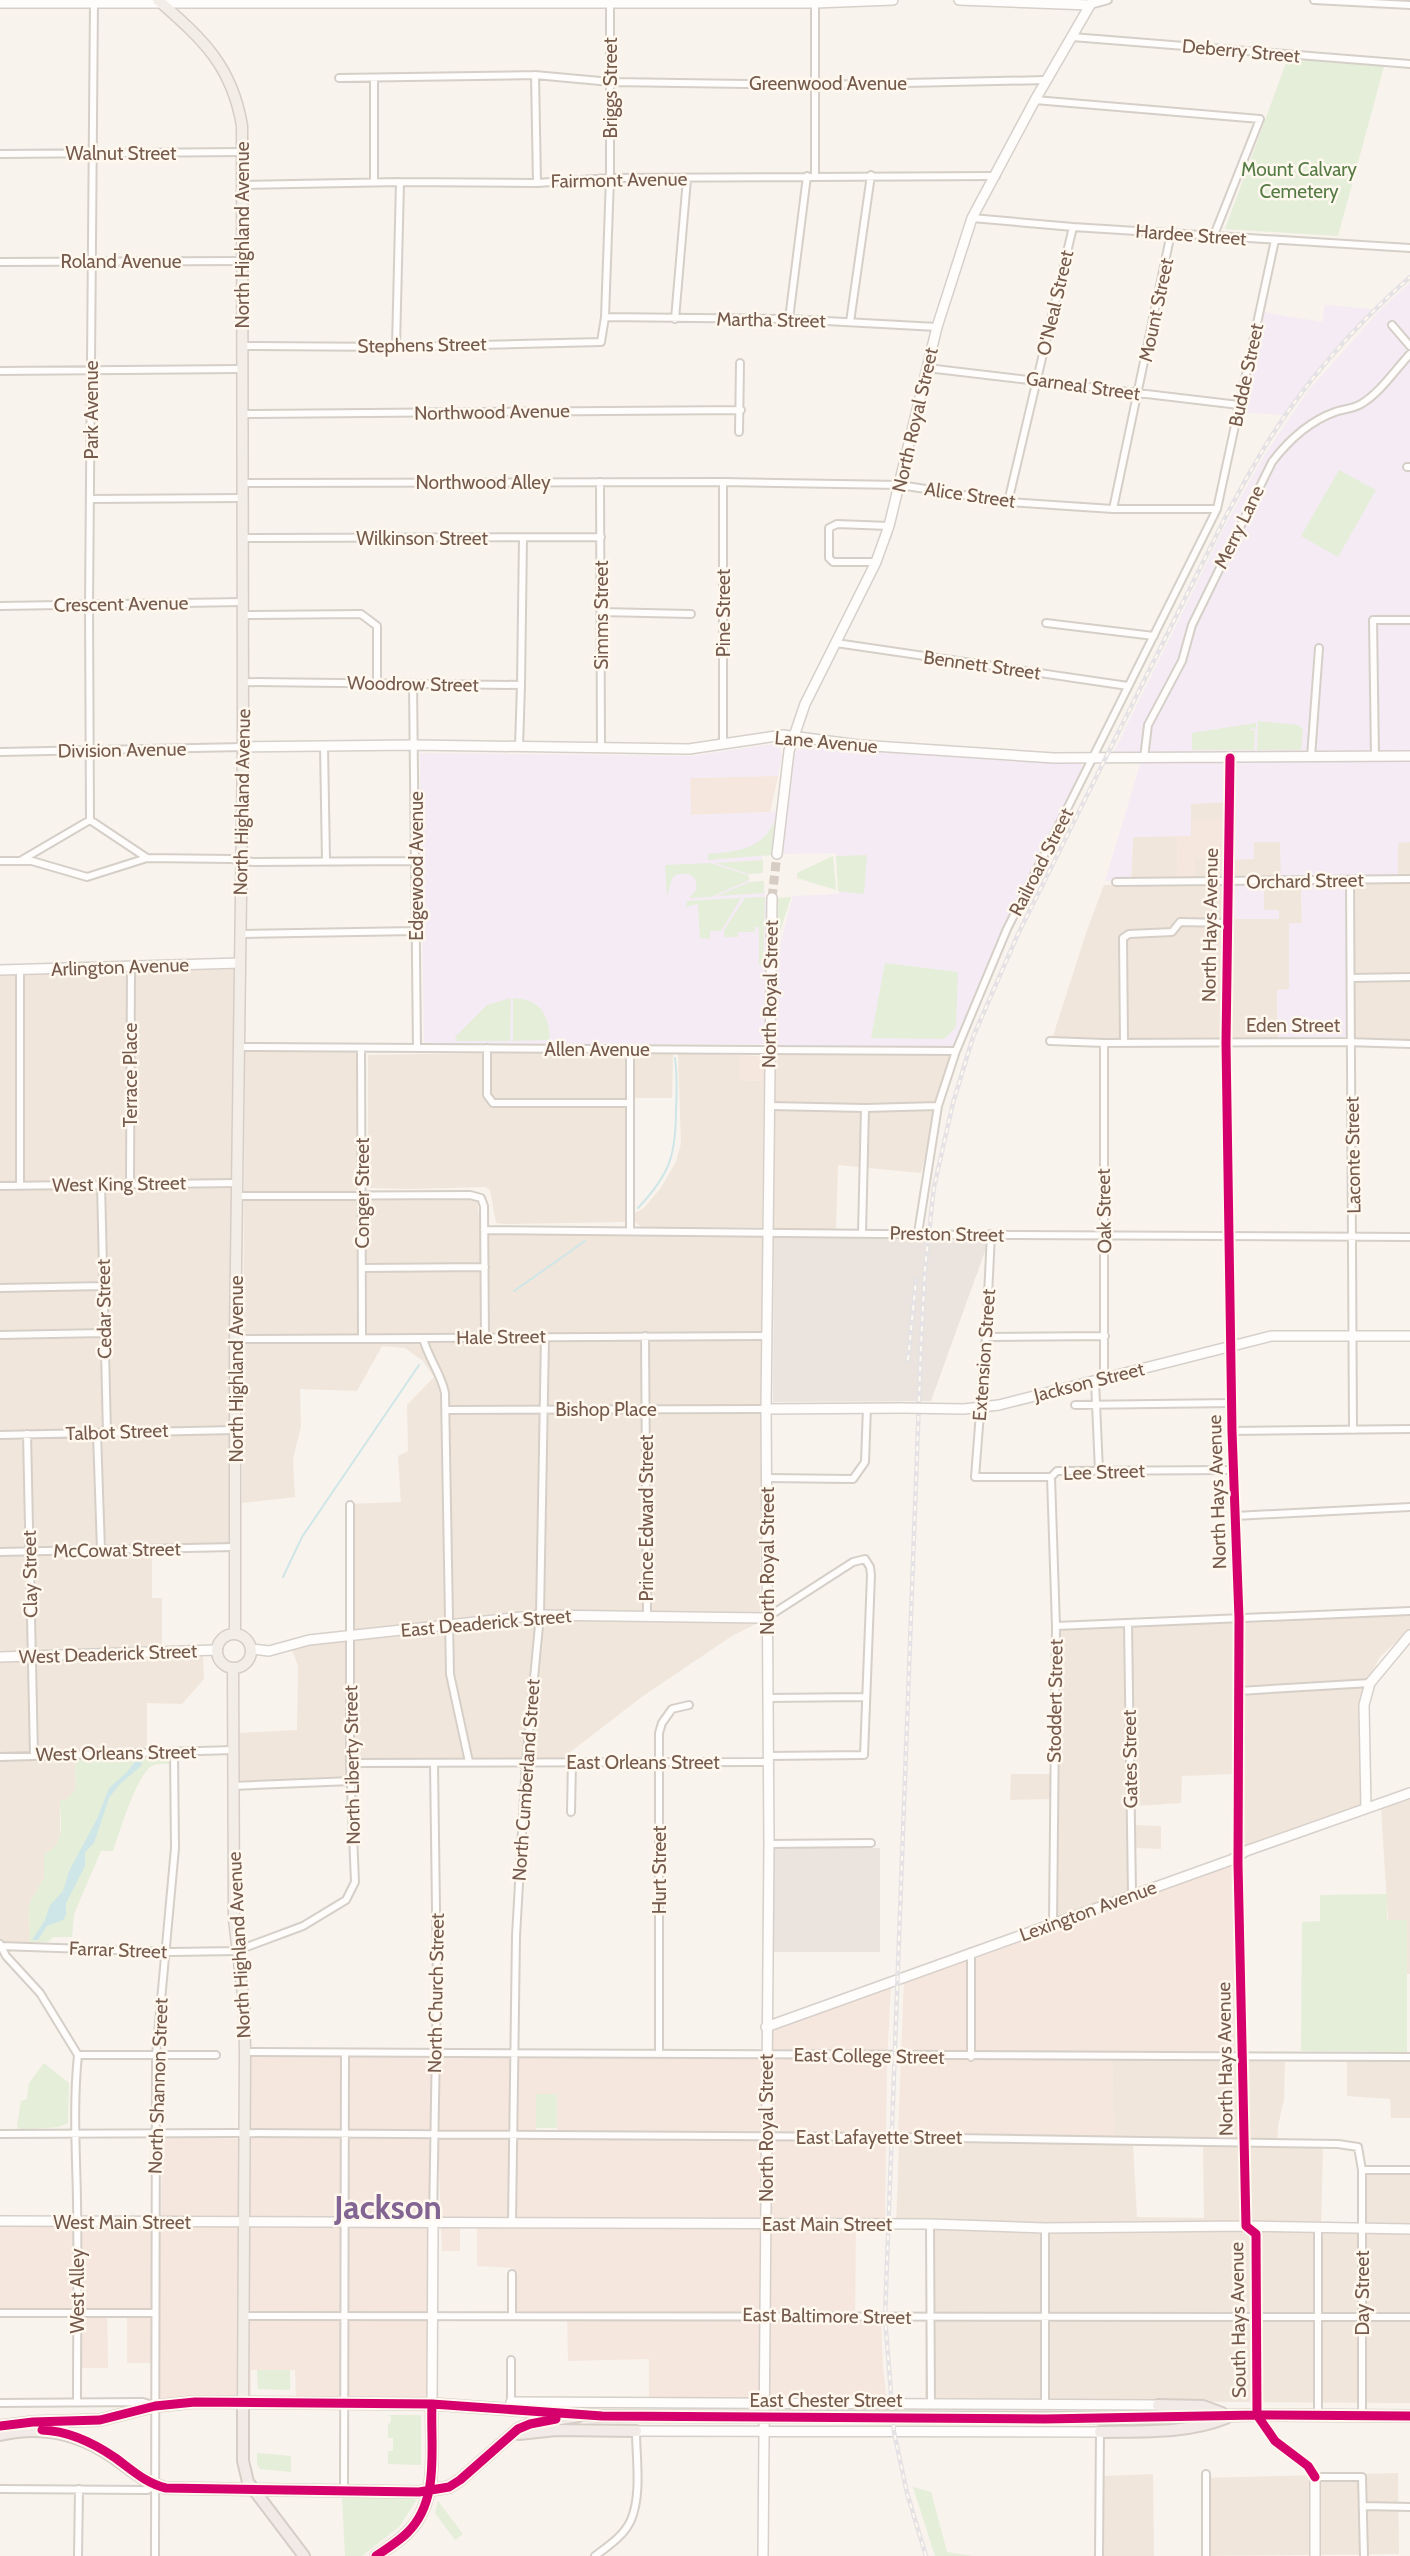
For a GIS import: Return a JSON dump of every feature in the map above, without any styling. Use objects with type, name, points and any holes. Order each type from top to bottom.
[{"type":"highway","name":"East Chester Street","points":[[0,2426],[33,2421],[100,2420],[155,2406],[195,2402],[432,2404],[579,2416],[1410,2416]]},
{"type":"highway","points":[[453,2405],[511,2402]]},
{"type":"highway","points":[[243,2403],[243,2461],[248,2482],[304,2556]]},
{"type":"highway","points":[[376,2556],[406,2534],[417,2521],[429,2491],[432,2404]]},
{"type":"highway","points":[[1157,2405],[1203,2406],[1231,2416]]},
{"type":"highway","points":[[0,2435],[33,2430],[71,2435],[97,2447],[155,2486],[166,2488],[429,2491],[449,2487],[460,2480],[506,2438],[530,2424],[579,2416]]},
{"type":"highway","points":[[1100,2432],[1163,2431],[1209,2425],[1231,2416]]},
{"type":"highway","points":[[506,2438],[539,2430],[636,2431]]},
{"type":"main road","name":"North Highland Avenue","points":[[161,1],[192,30],[221,64],[236,96],[242,127],[243,747],[235,1339],[235,1633]]},
{"type":"main road","points":[[235,1633],[246,1639],[251,1649],[244,1665],[233,1668],[219,1661],[216,1650],[220,1640],[235,1633]]},
{"type":"main road","name":"North Highland Avenue","points":[[233,1668],[234,1919],[245,2052],[243,2403]]},
{"type":"street","points":[[0,3],[893,0]]},
{"type":"street","points":[[959,0],[1108,0]]},
{"type":"street","points":[[1314,0],[1410,5]]},
{"type":"street","points":[[815,1],[815,176]]},
{"type":"street","name":"Park Avenue","points":[[90,820],[90,371],[94,2]]},
{"type":"street","name":"Briggs Street","points":[[601,342],[605,317],[611,178],[610,2]]},
{"type":"street","name":"North Royal Street","points":[[777,855],[789,751],[805,704],[876,562],[889,526],[937,327],[972,218],[1091,2]]},
{"type":"street","name":"Deberry Street","points":[[1073,37],[1410,64]]},
{"type":"street","points":[[535,75],[537,183]]},
{"type":"street","name":"Greenwood Avenue","points":[[339,78],[535,75],[611,82],[816,85],[1046,80]]},
{"type":"street","points":[[374,79],[374,182]]},
{"type":"street","points":[[1035,100],[1260,119],[1214,235]]},
{"type":"street","name":"Walnut Street","points":[[0,154],[242,152]]},
{"type":"street","points":[[850,322],[871,175]]},
{"type":"street","points":[[789,320],[807,176]]},
{"type":"street","name":"Fairmont Avenue","points":[[242,185],[374,182],[537,183],[611,178],[996,176]]},
{"type":"street","points":[[675,319],[687,179]]},
{"type":"street","points":[[396,346],[400,182]]},
{"type":"street","name":"Hardee Street","points":[[972,218],[1410,248]]},
{"type":"street","name":"O'Neal Street","points":[[1008,502],[1073,227]]},
{"type":"street","name":"Mount Street","points":[[1113,509],[1171,233]]},
{"type":"street","name":"Budde Street","points":[[1217,509],[1275,240]]},
{"type":"street","name":"Roland Avenue","points":[[0,262],[242,261]]},
{"type":"street","name":"Martha Street","points":[[605,317],[789,320],[937,327]]},
{"type":"street","points":[[1392,325],[1410,346]]},
{"type":"street","name":"Stephens Street","points":[[242,346],[601,342]]},
{"type":"street","name":"Merry Lane","points":[[1144,758],[1148,724],[1182,661],[1192,625],[1272,462],[1283,447],[1315,421],[1336,411],[1361,404],[1378,390],[1410,354]]},
{"type":"street","points":[[739,432],[740,363]]},
{"type":"street","name":"Garneal Street","points":[[927,368],[1239,405]]},
{"type":"street","points":[[0,372],[242,369]]},
{"type":"street","name":"Northwood Avenue","points":[[243,414],[741,410]]},
{"type":"street","name":"Simms Street","points":[[600,482],[601,748]]},
{"type":"street","name":"Alice Street","points":[[723,482],[901,485],[1008,502],[1113,509],[1217,509]]},
{"type":"street","name":"Northwood Alley","points":[[243,483],[723,482]]},
{"type":"street","name":"Pine Street","points":[[723,482],[723,744]]},
{"type":"street","points":[[91,499],[243,498]]},
{"type":"street","name":"Railroad Street","points":[[918,1233],[938,1107],[956,1051],[1007,929],[1217,509]]},
{"type":"street","points":[[876,562],[833,562],[829,558],[829,528],[837,524],[889,526]]},
{"type":"street","name":"Wilkinson Street","points":[[243,538],[601,537]]},
{"type":"street","points":[[519,747],[523,538]]},
{"type":"street","name":"Crescent Avenue","points":[[0,606],[243,602]]},
{"type":"street","points":[[601,612],[691,614]]},
{"type":"street","points":[[243,615],[361,614],[377,626],[377,683]]},
{"type":"street","points":[[1375,757],[1373,621],[1410,620]]},
{"type":"street","points":[[1046,623],[1154,636]]},
{"type":"street","name":"Bennett Street","points":[[836,643],[1128,686]]},
{"type":"street","points":[[1311,757],[1319,648]]},
{"type":"street","name":"Woodrow Street","points":[[243,682],[521,685]]},
{"type":"street","name":"Edgewood Avenue","points":[[413,684],[417,1048]]},
{"type":"street","name":"Lane Avenue","points":[[243,747],[415,745],[689,749],[764,737],[794,736],[859,745],[1023,756],[1410,756]]},
{"type":"street","points":[[324,746],[326,861]]},
{"type":"street","name":"Division Avenue","points":[[0,752],[243,747]]},
{"type":"street","name":"North Hays Avenue","points":[[1230,758],[1226,1043],[1232,1430],[1239,1618],[1238,1857],[1246,2226]]},
{"type":"street","points":[[20,861],[90,820],[147,858]]},
{"type":"street","points":[[0,862],[32,861],[87,877],[147,858],[416,861]]},
{"type":"street","name":"Orchard Street","points":[[1116,882],[1227,883],[1410,879]]},
{"type":"street","name":"Laconte Street","points":[[1350,880],[1353,1430]]},
{"type":"street","name":"North Royal Street","points":[[763,2556],[769,1844],[766,1336],[772,898]]},
{"type":"street","points":[[1124,1043],[1123,938],[1129,934],[1172,932],[1180,922],[1227,923]]},
{"type":"street","points":[[241,934],[416,931]]},
{"type":"street","name":"Arlington Avenue","points":[[0,970],[240,963]]},
{"type":"street","name":"Terrace Place","points":[[130,1184],[131,966]]},
{"type":"street","points":[[20,970],[20,1185]]},
{"type":"street","points":[[1350,978],[1410,976]]},
{"type":"street","name":"Eden Street","points":[[1050,1041],[1410,1044]]},
{"type":"street","name":"Oak Street","points":[[1099,1471],[1097,1405],[1105,1336],[1104,1043]]},
{"type":"street","name":"Allen Avenue","points":[[239,1047],[956,1051]]},
{"type":"street","name":"Conger Street","points":[[361,1048],[362,1338]]},
{"type":"street","points":[[487,1048],[487,1095],[493,1102],[630,1103]]},
{"type":"street","points":[[630,1049],[630,1231]]},
{"type":"street","points":[[769,1106],[938,1107]]},
{"type":"street","points":[[862,1233],[865,1108]]},
{"type":"street","name":"West King Street","points":[[0,1186],[237,1183]]},
{"type":"street","name":"Cedar Street","points":[[101,1184],[107,1433]]},
{"type":"street","points":[[237,1196],[470,1195],[481,1198],[484,1206],[485,1337]]},
{"type":"street","name":"Preston Street","points":[[484,1230],[1229,1238],[1410,1237]]},
{"type":"street","name":"Extension Street","points":[[975,1477],[991,1234]]},
{"type":"street","points":[[362,1268],[485,1268]]},
{"type":"street","points":[[0,1288],[103,1286]]},
{"type":"street","points":[[0,1335],[104,1333]]},
{"type":"street","name":"Prince Edward Street","points":[[645,1336],[647,1616]]},
{"type":"street","name":"Hale Street","points":[[235,1339],[766,1336]]},
{"type":"street","points":[[986,1337],[1105,1336]]},
{"type":"street","name":"Jackson Street","points":[[766,1409],[964,1409],[999,1405],[1271,1336],[1410,1336]]},
{"type":"street","name":"North Cumberland Street","points":[[512,2222],[516,1936],[526,1762],[540,1615],[545,1337]]},
{"type":"street","points":[[423,1338],[443,1384],[446,1409],[447,1626],[452,1689],[469,1762]]},
{"type":"street","points":[[1075,1405],[1232,1404]]},
{"type":"street","points":[[766,1478],[853,1479],[865,1462],[867,1407]]},
{"type":"street","name":"Bishop Place","points":[[446,1409],[766,1409]]},
{"type":"street","points":[[1232,1430],[1410,1429]]},
{"type":"street","name":"Talbot Street","points":[[0,1434],[235,1430]]},
{"type":"street","points":[[97,1433],[101,1550]]},
{"type":"street","name":"Clay Street","points":[[27,1434],[34,1755]]},
{"type":"street","name":"Lee Street","points":[[975,1477],[1051,1477],[1057,1471],[1234,1470]]},
{"type":"street","name":"Stoddert Street","points":[[1051,1477],[1056,1626],[1053,1925]]},
{"type":"street","name":"North Liberty Street","points":[[236,1951],[303,1926],[346,1900],[355,1882],[350,1763],[351,1505]]},
{"type":"street","points":[[1235,1516],[1410,1507]]},
{"type":"street","name":"McCowat Street","points":[[0,1552],[234,1547]]},
{"type":"street","points":[[766,1618],[853,1562],[865,1559],[870,1567],[864,1697],[768,1698]]},
{"type":"street","points":[[1056,1626],[1410,1611]]},
{"type":"street","name":"East Deaderick Street","points":[[251,1649],[269,1651],[309,1640],[540,1615],[766,1618]]},
{"type":"street","name":"Gates Street","points":[[1128,1624],[1132,1894]]},
{"type":"street","points":[[1366,1808],[1364,1705],[1370,1683],[1406,1645],[1410,1635]]},
{"type":"street","name":"West Deaderick Street","points":[[0,1657],[216,1650]]},
{"type":"street","points":[[1239,1691],[1370,1683]]},
{"type":"street","name":"East Orleans Street","points":[[350,1763],[659,1762],[863,1755],[864,1697]]},
{"type":"street","name":"Hurt Street","points":[[659,2053],[659,1762],[662,1723],[672,1709],[689,1705]]},
{"type":"street","name":"West Orleans Street","points":[[0,1757],[233,1750]]},
{"type":"street","name":"North Shannon Street","points":[[155,2556],[156,2055],[175,1848],[174,1752]]},
{"type":"street","points":[[571,1812],[572,1761]]},
{"type":"street","name":"North Church Street","points":[[433,2222],[437,1934],[435,1763]]},
{"type":"street","points":[[233,1786],[351,1781]]},
{"type":"street","name":"Lexington Avenue","points":[[766,2026],[1053,1925],[1238,1857],[1246,1851],[1410,1793]]},
{"type":"street","points":[[769,1844],[871,1843]]},
{"type":"street","points":[[0,1945],[7,1957],[40,1993],[78,2055],[215,2055]]},
{"type":"street","name":"Farrar Street","points":[[0,1945],[165,1952],[236,1951]]},
{"type":"street","points":[[971,1952],[971,2057]]},
{"type":"street","name":"East College Street","points":[[245,2052],[1410,2057]]},
{"type":"street","points":[[344,2492],[345,2053]]},
{"type":"street","name":"West Alley","points":[[77,2402],[74,2133],[78,2055]]},
{"type":"street","name":"East Lafayette Street","points":[[0,2134],[435,2134],[1338,2144],[1358,2147],[1362,2170]]},
{"type":"street","points":[[1362,2170],[1410,2170]]},
{"type":"street","name":"Day Street","points":[[1362,2170],[1362,2416]]},
{"type":"street","name":"West Main Street","points":[[0,2221],[245,2222]]},
{"type":"street","name":"East Main Street","points":[[245,2222],[930,2224],[1045,2228],[1246,2226],[1410,2229]]},
{"type":"street","points":[[432,2404],[433,2222]]},
{"type":"street","points":[[930,2224],[931,2404]]},
{"type":"street","name":"South Hays Avenue","points":[[1246,2226],[1256,2234],[1258,2415],[1275,2441],[1308,2466],[1315,2477]]},
{"type":"street","points":[[1318,2227],[1318,2415]]},
{"type":"street","points":[[1045,2228],[1045,2404]]},
{"type":"street","points":[[512,2274],[512,2316]]},
{"type":"street","points":[[0,2313],[154,2313]]},
{"type":"street","name":"East Baltimore Street","points":[[244,2316],[1410,2317]]},
{"type":"street","points":[[511,2360],[511,2402],[1157,2405]]},
{"type":"street","points":[[0,2403],[143,2402],[155,2406]]},
{"type":"street","points":[[595,2556],[618,2538],[631,2520],[636,2497],[636,2431],[1100,2432],[1099,2556]]},
{"type":"street","points":[[1206,2474],[1206,2556]]},
{"type":"street","points":[[1315,2556],[1315,2477],[1362,2477],[1364,2556]]},
{"type":"street","points":[[0,2489],[147,2490],[155,2486]]},
{"type":"street","points":[[78,2556],[79,2489]]},
{"type":"street","points":[[1364,2506],[1410,2507]]},
{"type":"street","points":[[763,2556],[770,2556]]},
{"type":"shaded area","points":[[1410,283],[1410,842],[1398,843],[1398,876],[1346,879],[1347,1035],[1278,1038],[1277,990],[1289,989],[1289,923],[1302,923],[1301,879],[1281,880],[1280,842],[1254,842],[1254,859],[1229,860],[1230,802],[1191,804],[1191,836],[1133,837],[1131,880],[1105,881],[1143,755],[1113,754],[1225,526],[1264,456],[1308,391],[1381,309]]},
{"type":"shaded area","points":[[1325,305],[1372,309],[1327,357],[1283,415],[1240,412],[1263,312],[1322,322]]},
{"type":"shaded area","points":[[773,744],[780,749],[782,756],[778,776],[690,778],[691,815],[777,810],[771,855],[762,856],[763,873],[749,874],[748,877],[750,882],[764,881],[767,898],[764,1044],[424,1044],[420,753],[692,756]]},
{"type":"shaded area","points":[[804,746],[1079,762],[1082,765],[1082,774],[1003,928],[955,1045],[951,1047],[777,1043],[777,957],[793,896],[839,894],[836,853],[782,854],[794,755]]},
{"type":"shaded area","points":[[778,776],[770,812],[691,815],[690,778]]},
{"type":"shaded area","points":[[1226,802],[1226,819],[1191,819],[1191,803]]},
{"type":"shaded area","points":[[1191,819],[1226,819],[1226,857],[1195,858],[1195,881],[1178,882],[1177,836],[1190,836]]},
{"type":"shaded area","points":[[1177,836],[1178,884],[1226,884],[1226,918],[1278,919],[1279,911],[1264,910],[1264,882],[1195,881],[1195,858],[1254,859],[1254,842],[1280,841],[1282,883],[1301,884],[1302,923],[1289,924],[1289,990],[1277,991],[1278,1038],[1052,1039],[1104,885],[1131,884],[1133,837]]},
{"type":"shaded area","points":[[1398,842],[1410,842],[1410,1042],[1353,1041],[1351,882]]},
{"type":"shaded area","points":[[1228,884],[1264,884],[1264,910],[1279,910],[1279,919],[1228,919]]},
{"type":"shaded area","points":[[235,967],[230,1545],[152,1546],[152,1598],[162,1598],[162,1649],[0,1653],[0,973]]},
{"type":"shaded area","points":[[245,1051],[358,1051],[360,1199],[463,1198],[477,1201],[481,1233],[762,1234],[770,1227],[771,1052],[953,1052],[921,1173],[838,1165],[836,1230],[772,1231],[763,1236],[760,1622],[732,1636],[643,1696],[560,1760],[349,1760],[348,1780],[240,1783],[239,1733],[297,1730],[298,1666],[291,1647],[348,1638],[347,1504],[401,1502],[398,1456],[408,1451],[407,1405],[434,1377],[423,1361],[405,1348],[382,1346],[357,1391],[300,1389],[301,1426],[293,1459],[295,1497],[242,1503]]},
{"type":"shaded area","points":[[485,1053],[485,1095],[492,1106],[624,1107],[625,1222],[496,1223],[490,1190],[485,1187],[410,1189],[368,1186],[368,1055]]},
{"type":"shaded area","points":[[492,1053],[626,1054],[628,1098],[625,1101],[493,1100],[490,1098],[489,1057]]},
{"type":"shaded area","points":[[678,1053],[739,1055],[739,1080],[764,1081],[762,1227],[643,1228],[633,1221],[631,1215],[644,1208],[660,1189],[676,1162],[681,1143]]},
{"type":"shaded area","points":[[634,1054],[673,1054],[672,1098],[633,1098]]},
{"type":"shaded area","points":[[739,1055],[764,1056],[764,1081],[739,1080]]},
{"type":"shaded area","points":[[774,1236],[989,1240],[931,1401],[773,1402]]},
{"type":"shaded area","points":[[1410,1613],[1410,1629],[1380,1657],[1363,1690],[1360,1715],[1361,1806],[1243,1849],[1234,1774],[1182,1776],[1181,1803],[1135,1806],[1136,1825],[1161,1826],[1161,1849],[1135,1848],[1137,1889],[1048,1922],[1050,1799],[1010,1800],[1011,1774],[1055,1774],[1056,1630]]},
{"type":"shaded area","points":[[203,1656],[204,1679],[182,1704],[147,1703],[147,1744],[138,1756],[75,1757],[76,1789],[66,1800],[60,1801],[60,1840],[55,1849],[44,1854],[44,1878],[29,1904],[30,1945],[0,1944],[0,1660]]},
{"type":"shaded area","points":[[1410,1797],[1410,1974],[1407,1974],[1407,1921],[1388,1920],[1381,1807]]},
{"type":"shaded area","points":[[772,1848],[880,1848],[880,1952],[772,1952]]},
{"type":"shaded area","points":[[1235,1861],[1239,2055],[1112,2054],[1114,2138],[898,2134],[904,1979]]},
{"type":"shaded area","points":[[891,1984],[885,2221],[856,2223],[855,2320],[881,2320],[887,2401],[649,2401],[649,2359],[568,2361],[567,2314],[513,2313],[513,2268],[477,2266],[477,2219],[460,2219],[460,2251],[442,2251],[438,2138],[557,2138],[557,2094],[536,2094],[536,2132],[430,2130],[430,2399],[296,2397],[295,2370],[251,2370],[251,2398],[159,2398],[156,2363],[127,2363],[127,2311],[107,2311],[108,2368],[80,2368],[78,2310],[0,2310],[0,2226],[161,2228],[162,2137],[250,2139],[250,2055],[770,2057],[770,2030]]},
{"type":"shaded area","points":[[1112,2059],[1285,2062],[1284,2099],[1277,2144],[1323,2145],[1321,2231],[1359,2231],[1358,2174],[1410,2174],[1410,2403],[925,2400],[926,2229],[896,2229],[899,2142],[1114,2143]],"holes":[[[1133,2144],[1203,2145],[1204,2218],[1137,2217]]]},
{"type":"shaded area","points":[[1347,2061],[1410,2061],[1410,2118],[1391,2118],[1390,2099],[1347,2096]]},
{"type":"shaded area","points":[[1398,2473],[1399,2554],[1201,2556],[1201,2478]]},
{"type":"shaded area","points":[[1153,2474],[1154,2556],[1103,2556],[1103,2476]]},
{"type":"green space","name":"Mount Calvary Cemetery","points":[[1289,55],[1385,63],[1338,236],[1225,229]]},
{"type":"green space","points":[[1339,470],[1376,490],[1338,557],[1301,536]]},
{"type":"green space","points":[[1258,721],[1298,725],[1303,729],[1301,750],[1257,750]]},
{"type":"green space","points":[[1256,723],[1256,729],[1250,730],[1255,731],[1254,750],[1192,750],[1192,733]]},
{"type":"green space","points":[[775,821],[771,855],[708,860],[708,854],[729,852],[755,844]]},
{"type":"green space","points":[[867,855],[864,894],[838,891],[836,856]]},
{"type":"green space","points":[[833,856],[836,890],[797,878],[797,873]]},
{"type":"green space","points":[[763,860],[763,873],[749,874],[716,863]]},
{"type":"green space","points":[[710,863],[748,875],[749,880],[711,897],[689,898],[697,889],[695,878],[689,874],[677,874],[672,878],[667,897],[665,865]]},
{"type":"green space","points":[[764,881],[764,893],[717,896],[750,882]]},
{"type":"green space","points":[[765,897],[763,965],[759,965],[759,927],[755,927],[755,932],[738,932],[738,937],[724,937],[724,930],[745,898]]},
{"type":"green space","points":[[791,897],[777,941],[776,941],[778,898]]},
{"type":"green space","points":[[741,898],[721,931],[710,931],[710,939],[700,938],[698,904],[686,907],[687,901]]},
{"type":"green space","points":[[885,963],[958,972],[956,1027],[944,1039],[871,1038]]},
{"type":"green space","points":[[511,998],[510,1041],[455,1041],[457,1039],[454,1038],[487,1005]]},
{"type":"green space","points":[[513,998],[530,1001],[542,1010],[548,1023],[550,1040],[513,1041]]},
{"type":"green space","points":[[166,1754],[170,1758],[170,1764],[151,1766],[138,1784],[113,1851],[101,1851],[74,1914],[72,1937],[53,1937],[48,1942],[30,1942],[29,1904],[44,1878],[44,1854],[56,1844],[61,1832],[60,1800],[66,1800],[76,1789],[75,1756]]},
{"type":"green space","points":[[1387,1894],[1387,1920],[1407,1920],[1407,2052],[1301,2051],[1302,1922],[1320,1921],[1320,1895]]},
{"type":"green space","points":[[44,2063],[69,2083],[68,2123],[59,2127],[19,2130],[17,2125],[21,2101],[27,2099],[29,2083]]},
{"type":"green space","points":[[536,2094],[557,2094],[557,2128],[536,2128]]},
{"type":"green space","points":[[257,2370],[290,2370],[290,2390],[258,2389]]},
{"type":"green space","points":[[388,2415],[421,2415],[421,2465],[388,2464],[388,2451],[393,2451],[393,2438],[388,2438],[391,2417]]},
{"type":"green space","points":[[257,2453],[291,2456],[291,2472],[260,2469]]},
{"type":"green space","points":[[913,2487],[931,2492],[947,2552],[973,2556],[935,2556]]},
{"type":"green space","points":[[342,2497],[414,2498],[416,2501],[399,2527],[362,2556],[345,2556]]},
{"type":"green space","points":[[438,2501],[463,2534],[455,2540],[435,2513]]},
{"type":"water","points":[[139,1757],[143,1757],[141,1766],[119,1785],[109,1798],[94,1843],[85,1852],[85,1866],[66,1903],[66,1915],[63,1920],[47,1926],[38,1940],[32,1940],[45,1920],[50,1905],[63,1891],[69,1871],[97,1819],[109,1788]]},
{"type":"waterway","points":[[638,1208],[665,1173],[673,1151],[677,1095],[675,1058]]},
{"type":"waterway","points":[[514,1291],[585,1241]]},
{"type":"waterway","points":[[283,1577],[302,1537],[419,1365]]},
{"type":"tunnel","points":[[772,898],[777,854]]},
{"type":"railway","points":[[926,2556],[907,2493],[894,2432],[885,2317],[921,1346],[925,1268],[934,1187],[953,1103],[973,1037],[1018,934],[1227,514],[1269,440],[1304,389],[1365,319],[1410,277]]},
{"type":"railway","points":[[908,1360],[916,1280]]},
{"type":"cycle path","points":[[1230,758],[1226,1043],[1232,1431],[1239,1618],[1238,1864],[1246,2226],[1256,2234],[1257,2415],[1275,2441],[1308,2466],[1315,2477]]},
{"type":"cycle path","points":[[0,2426],[100,2420],[155,2406],[195,2402],[432,2404],[602,2416],[1045,2419],[1257,2415],[1410,2416]]},
{"type":"cycle path","points":[[376,2556],[407,2533],[418,2520],[425,2505],[432,2472],[432,2404]]},
{"type":"cycle path","points":[[42,2430],[70,2435],[88,2442],[145,2479],[166,2488],[419,2492],[449,2487],[518,2429],[556,2419]]},
{"type":"district","name":"Jackson","points":[[388,2207]]}]
